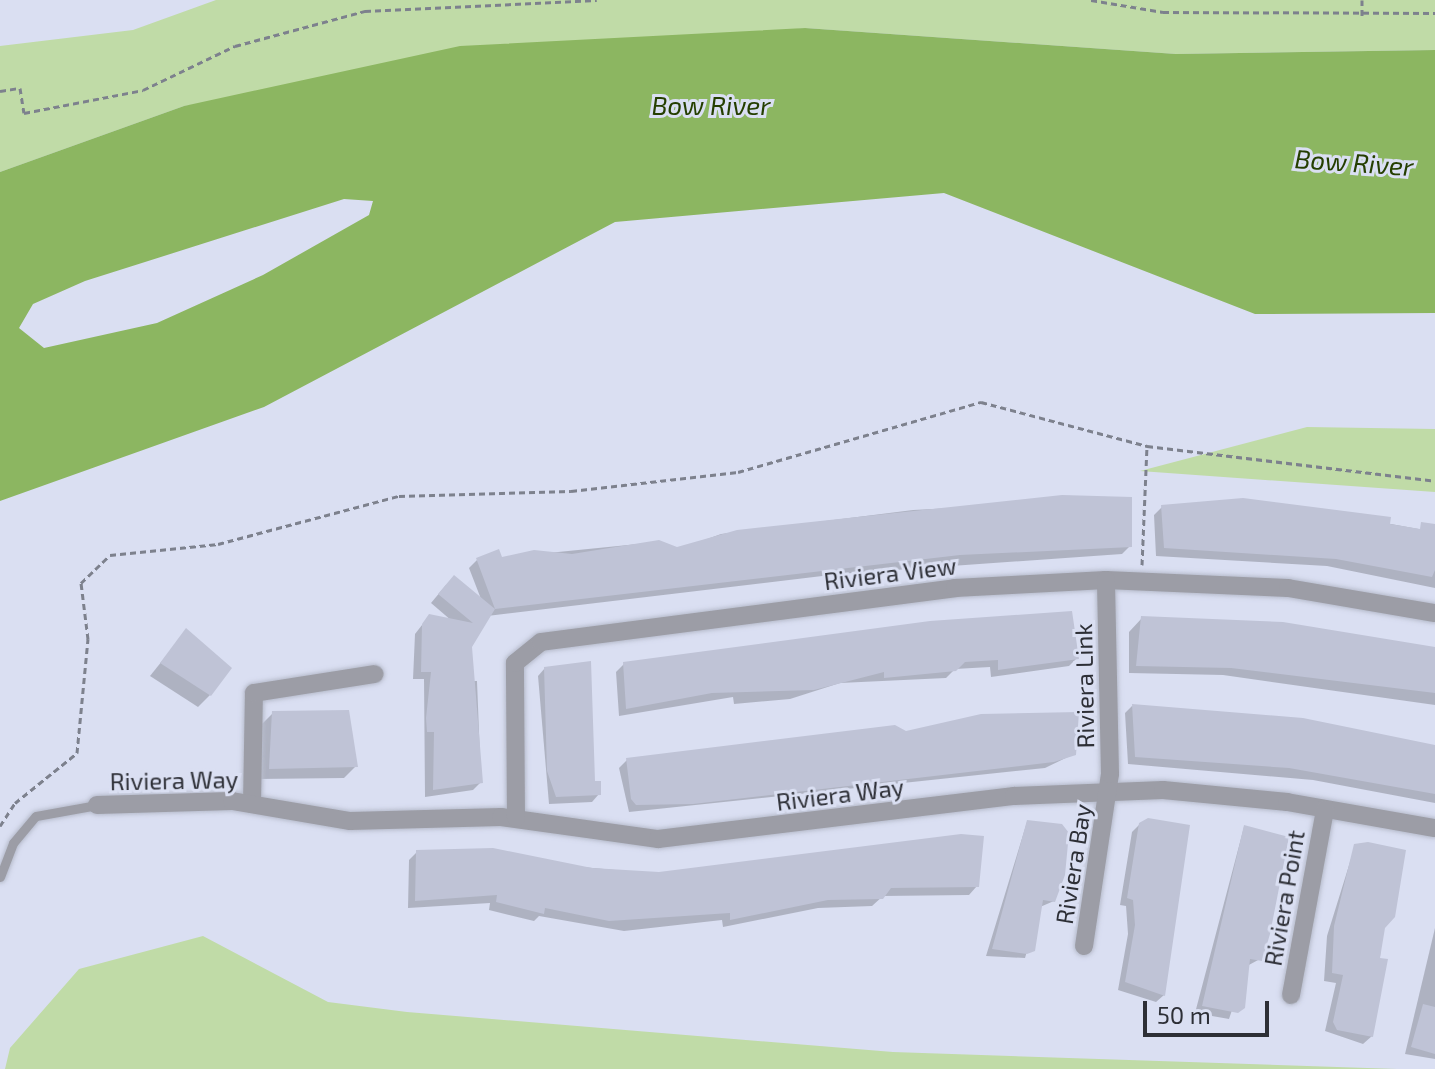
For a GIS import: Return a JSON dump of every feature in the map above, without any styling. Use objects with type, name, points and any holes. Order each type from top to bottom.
[{"type":"street","name":"Riviera View","points":[[516,818],[515,663],[534,643],[955,588],[1106,580],[1288,588],[1435,613]]},
{"type":"street","name":"Riviera Link","points":[[1106,580],[1109,790]]},
{"type":"street","name":"Riviera Way","points":[[252,804],[254,693],[375,674]]},
{"type":"street","name":"Riviera Way","points":[[97,805],[252,804],[334,821],[516,818],[615,837],[692,837],[1109,790],[1212,792],[1435,828]]},
{"type":"street","name":"Riviera Bay","points":[[1084,946],[1109,790]]},
{"type":"street","name":"Riviera Point","points":[[1291,995],[1325,809]]},
{"type":"lane","points":[[0,877],[13,843],[36,816],[97,805]]},
{"type":"path","points":[[0,91],[20,88],[24,113],[143,90],[235,46],[365,11],[597,0]]},
{"type":"path","points":[[1091,0],[1148,11],[1362,16],[1435,13]]},
{"type":"path","points":[[1362,0],[1362,16]]},
{"type":"path","points":[[0,826],[15,803],[77,753],[88,639],[81,583],[110,555],[218,544],[399,496],[571,491],[738,472],[817,454],[959,404],[1000,403],[1147,446],[1435,481]]},
{"type":"path","points":[[1142,565],[1147,446]]},
{"type":"shaded area","points":[[216,0],[1435,0],[1435,50],[1176,54],[805,28],[184,106],[0,172],[0,46],[133,30]]},
{"type":"shaded area","points":[[1307,427],[1435,429],[1435,492],[1140,471]]},
{"type":"shaded area","points":[[203,936],[328,1002],[407,1012],[893,1052],[1397,1069],[5,1069],[10,1048],[79,969]]},
{"type":"water","name":"Bow River","points":[[805,28],[1176,54],[1435,50],[1435,313],[1255,314],[944,193],[615,222],[264,407],[0,501],[0,172],[184,106],[460,46]],"holes":[[[344,199],[373,201],[369,215],[263,275],[157,323],[44,348],[19,328],[33,304],[85,281]]]},
{"type":"building","points":[[1062,495],[1132,497],[1132,547],[960,555],[495,609],[476,558],[499,549],[502,557],[534,550],[572,554],[659,540],[677,547],[737,530]]},
{"type":"building","points":[[1243,498],[1391,517],[1390,524],[1420,529],[1421,522],[1435,524],[1435,570],[1432,577],[1336,559],[1164,548],[1161,505]]},
{"type":"building","points":[[454,575],[495,609],[472,647],[483,783],[433,790],[434,732],[427,732],[426,718],[431,672],[421,672],[422,624],[429,614],[473,623],[438,594]]},
{"type":"building","points":[[1072,611],[1079,659],[998,670],[998,660],[965,662],[956,671],[884,678],[884,672],[814,690],[712,693],[626,709],[623,662],[930,621]]},
{"type":"building","points":[[1141,616],[1283,622],[1435,647],[1435,693],[1231,668],[1136,666]]},
{"type":"building","points":[[186,628],[232,668],[211,696],[160,663]]},
{"type":"building","points":[[591,661],[595,781],[601,781],[601,795],[556,797],[547,771],[544,667]]},
{"type":"building","points":[[1132,704],[1303,718],[1435,745],[1435,794],[1289,768],[1135,757]]},
{"type":"building","points":[[349,710],[358,767],[269,769],[272,711]]},
{"type":"building","points":[[1079,712],[1076,755],[1054,762],[693,804],[636,805],[631,799],[626,758],[895,725],[906,731],[981,714]]},
{"type":"building","points":[[1148,818],[1190,825],[1165,996],[1125,982],[1135,925],[1133,900],[1127,898],[1139,823]]},
{"type":"building","points":[[1027,820],[1062,824],[1069,833],[1065,875],[1055,902],[1043,900],[1035,951],[1027,954],[992,949]]},
{"type":"building","points":[[1244,825],[1289,837],[1270,934],[1262,961],[1250,959],[1245,1008],[1238,1013],[1202,1006]]},
{"type":"building","points":[[961,834],[984,836],[979,887],[891,888],[883,899],[828,900],[730,920],[730,913],[609,921],[545,908],[544,914],[496,902],[497,895],[415,901],[416,850],[493,848],[592,868],[659,872]]},
{"type":"building","points":[[1368,842],[1406,850],[1395,917],[1385,928],[1380,958],[1388,959],[1373,1037],[1337,1030],[1333,1022],[1343,975],[1332,973],[1334,926],[1354,844]]},
{"type":"building","points":[[1423,1004],[1435,1007],[1435,1054],[1411,1047]]}]
